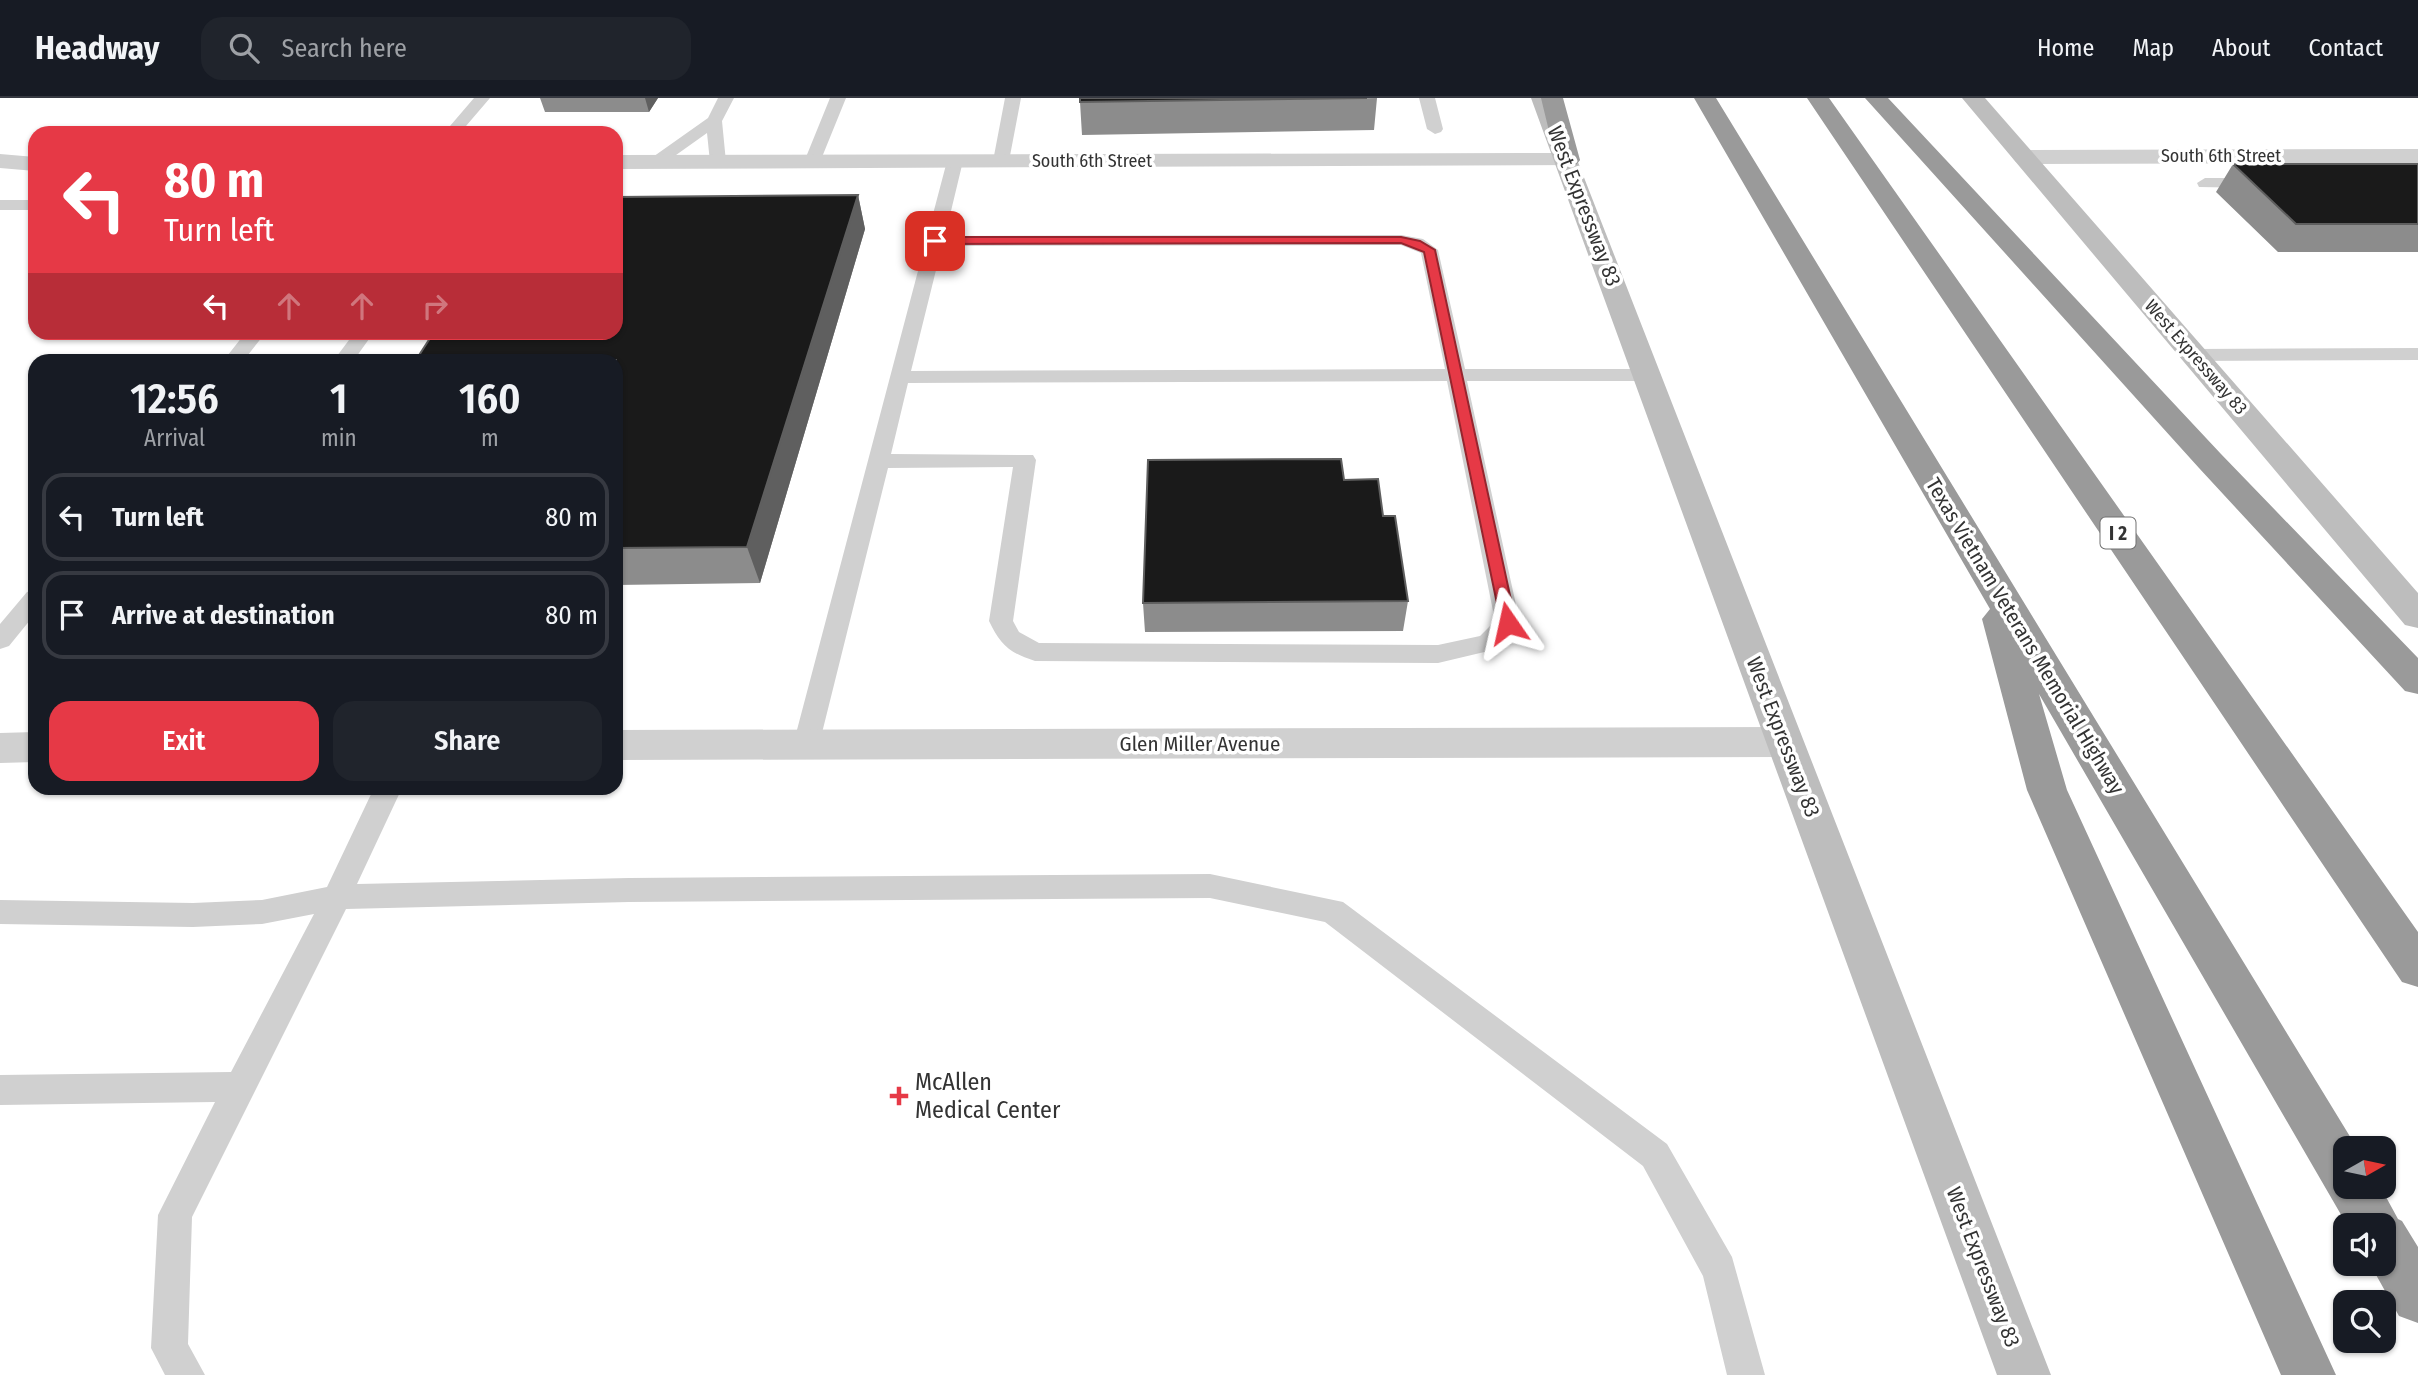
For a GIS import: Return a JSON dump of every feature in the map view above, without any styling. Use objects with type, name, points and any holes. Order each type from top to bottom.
[{"type":"highway","points":[[1552,98],[1568,160]]},
{"type":"highway","name":"Texas Vietnam Veterans Memorial Highway","points":[[1705,98],[2333,1154]]},
{"type":"highway","name":"I 2","points":[[1818,98],[2418,968]]},
{"type":"highway","points":[[1876,98],[2210,461],[2418,681]]},
{"type":"highway","points":[[1986,570],[2047,790],[2309,1375]]},
{"type":"highway","points":[[2396,1259],[2418,1297]]},
{"type":"main road","name":"West Expressway 83","points":[[1542,98],[1568,160],[1784,742],[2024,1375]]},
{"type":"main road","name":"West Expressway 83","points":[[1973,98],[2418,616]]},
{"type":"street","name":"South 6th Street","points":[[2024,157],[2418,156]]},
{"type":"street","name":"South 6th Street","points":[[623,162],[1568,160]]},
{"type":"street","points":[[3,163],[28,164]]},
{"type":"street","name":"Glen Miller Avenue","points":[[623,745],[1784,742]]},
{"type":"street","points":[[0,748],[28,747]]},
{"type":"lane","points":[[458,126],[482,98]]},
{"type":"lane","points":[[656,162],[714,121],[726,98]]},
{"type":"lane","points":[[813,162],[838,98]]},
{"type":"lane","points":[[1001,161],[1013,98]]},
{"type":"lane","points":[[1427,98],[1435,129]]},
{"type":"lane","points":[[714,121],[718,162]]},
{"type":"lane","points":[[807,745],[955,162]]},
{"type":"lane","points":[[2205,183],[2272,183]]},
{"type":"lane","points":[[0,205],[28,205]]},
{"type":"lane","points":[[879,461],[1025,460],[1002,621],[1009,638],[1035,652],[1438,654],[1488,643],[1508,623],[1429,250],[1417,243],[1401,240],[935,241]]},
{"type":"lane","points":[[239,354],[250,340]]},
{"type":"lane","points":[[2194,355],[2418,354]]},
{"type":"lane","points":[[900,377],[1648,375]]},
{"type":"lane","points":[[0,640],[10,617],[28,603]]},
{"type":"lane","points":[[186,1375],[169,1348],[175,1215],[337,897],[385,795]]},
{"type":"lane","points":[[0,912],[193,915],[262,912],[337,897],[629,890],[1210,886],[1333,911],[1655,1155],[1719,1270],[1746,1375]]},
{"type":"lane","points":[[0,1090],[240,1087]]},
{"type":"building","points":[[1080,98],[1367,98],[1080,102]]},
{"type":"building","points":[[2233,164],[2418,164],[2418,224],[2296,224]]},
{"type":"building","points":[[858,195],[747,547],[623,548],[623,354],[420,354],[429,340],[623,340],[623,197]]},
{"type":"building","points":[[1341,459],[1344,480],[1378,479],[1383,516],[1395,516],[1408,601],[1143,603],[1148,460]]},
{"type":"place","name":"McAllen Medical Center","points":[[899,1096]]},
{"type":"route","points":[[935,241],[1401,240],[1417,243],[1429,250],[1508,623]]}]
